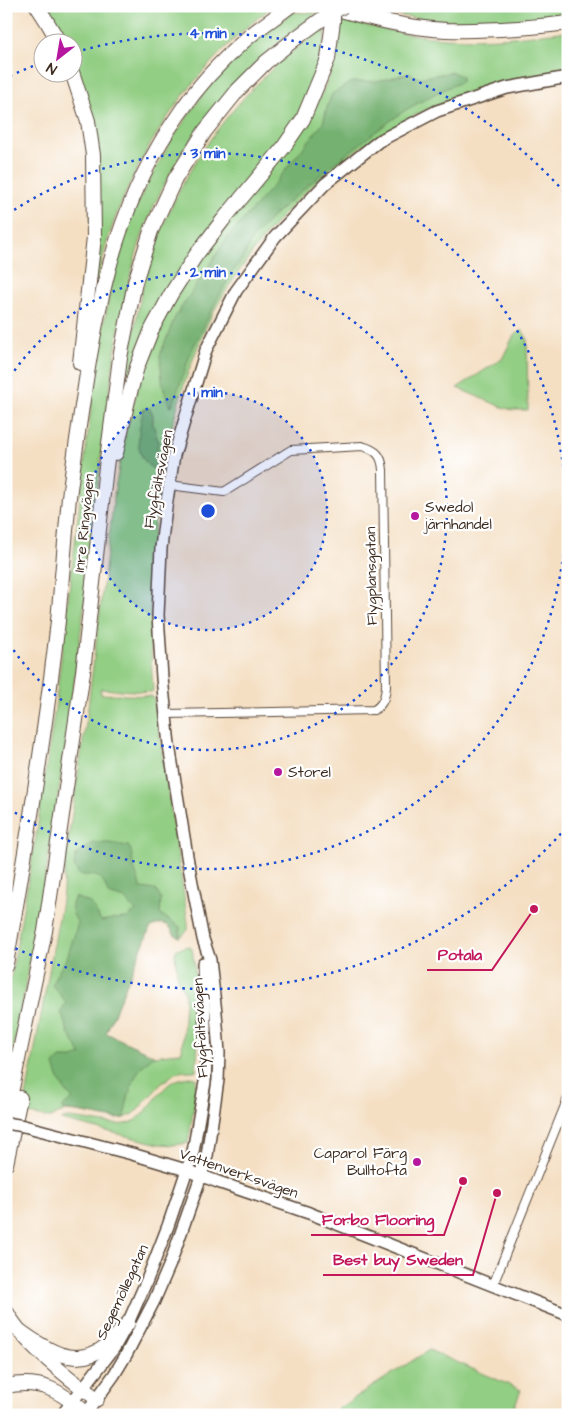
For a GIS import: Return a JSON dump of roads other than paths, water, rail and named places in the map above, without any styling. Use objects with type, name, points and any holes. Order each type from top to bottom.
[{"type":"highway","points":[[37,6],[53,32]]},
{"type":"highway","name":"Inre Ringvägen","points":[[6,964],[51,676],[70,496],[86,377],[101,298],[113,249],[128,206],[143,174],[161,141],[179,114],[200,86],[244,41],[290,6]]},
{"type":"highway","points":[[327,6],[364,17],[444,30],[529,28],[568,23]]},
{"type":"highway","points":[[98,542],[128,400],[137,367],[152,329],[171,294],[196,255],[283,148],[303,119],[318,87],[328,59],[333,6]]},
{"type":"highway","name":"Inre Ringvägen","points":[[6,1117],[45,931],[83,672],[120,358],[135,282],[151,231],[175,179],[205,132],[238,90],[266,62],[296,38],[343,6]]},
{"type":"highway","points":[[70,496],[74,416],[94,237],[93,155],[88,121],[76,82]]},
{"type":"highway","points":[[6,1164],[36,1012],[45,931]]},
{"type":"highway","points":[[6,1311],[20,1331],[54,1366],[97,1398]]},
{"type":"highway","points":[[20,1331],[50,1351],[66,1356],[79,1357],[91,1355],[105,1346],[128,1323]]},
{"type":"highway","points":[[6,1386],[37,1384],[60,1394],[85,1414]]},
{"type":"street","name":"Flygfältsvägen","points":[[201,1176],[212,1131],[218,1080],[219,1053],[216,1013],[210,960],[203,939],[188,862],[170,745],[162,678],[158,615],[161,548],[174,455],[206,350],[236,291],[275,237],[325,184],[379,141],[437,111],[507,88],[568,77]]},
{"type":"street","name":"Flygplansgatan","points":[[166,714],[374,710],[383,702],[386,686],[383,470],[382,461],[378,454],[372,449],[362,446],[291,450],[224,492],[169,486]]},
{"type":"street","name":"Flygfältsvägen","points":[[186,1170],[193,1152],[206,1082],[203,939]]},
{"type":"street","points":[[493,1286],[568,1098]]},
{"type":"street","name":"Vattenverksvägen","points":[[6,1123],[132,1154],[186,1170],[322,1217],[568,1315]]},
{"type":"street","name":"Segemöllegatan","points":[[62,1415],[114,1348],[128,1323],[165,1235],[186,1170]]},
{"type":"street","name":"Segemöllegatan","points":[[85,1414],[114,1375],[154,1301],[170,1264],[201,1176]]},
{"type":"place","name":"Swedol järnhandel","points":[[415,516]]},
{"type":"place","name":"Storel","points":[[278,772]]},
{"type":"place","name":"Potala","points":[[534,909]]},
{"type":"place","name":"Caparol Färg Bulltofta","points":[[417,1162]]},
{"type":"place","name":"Forbo Flooring","points":[[463,1181]]},
{"type":"place","name":"Best buy Sweden","points":[[497,1193]]}]
